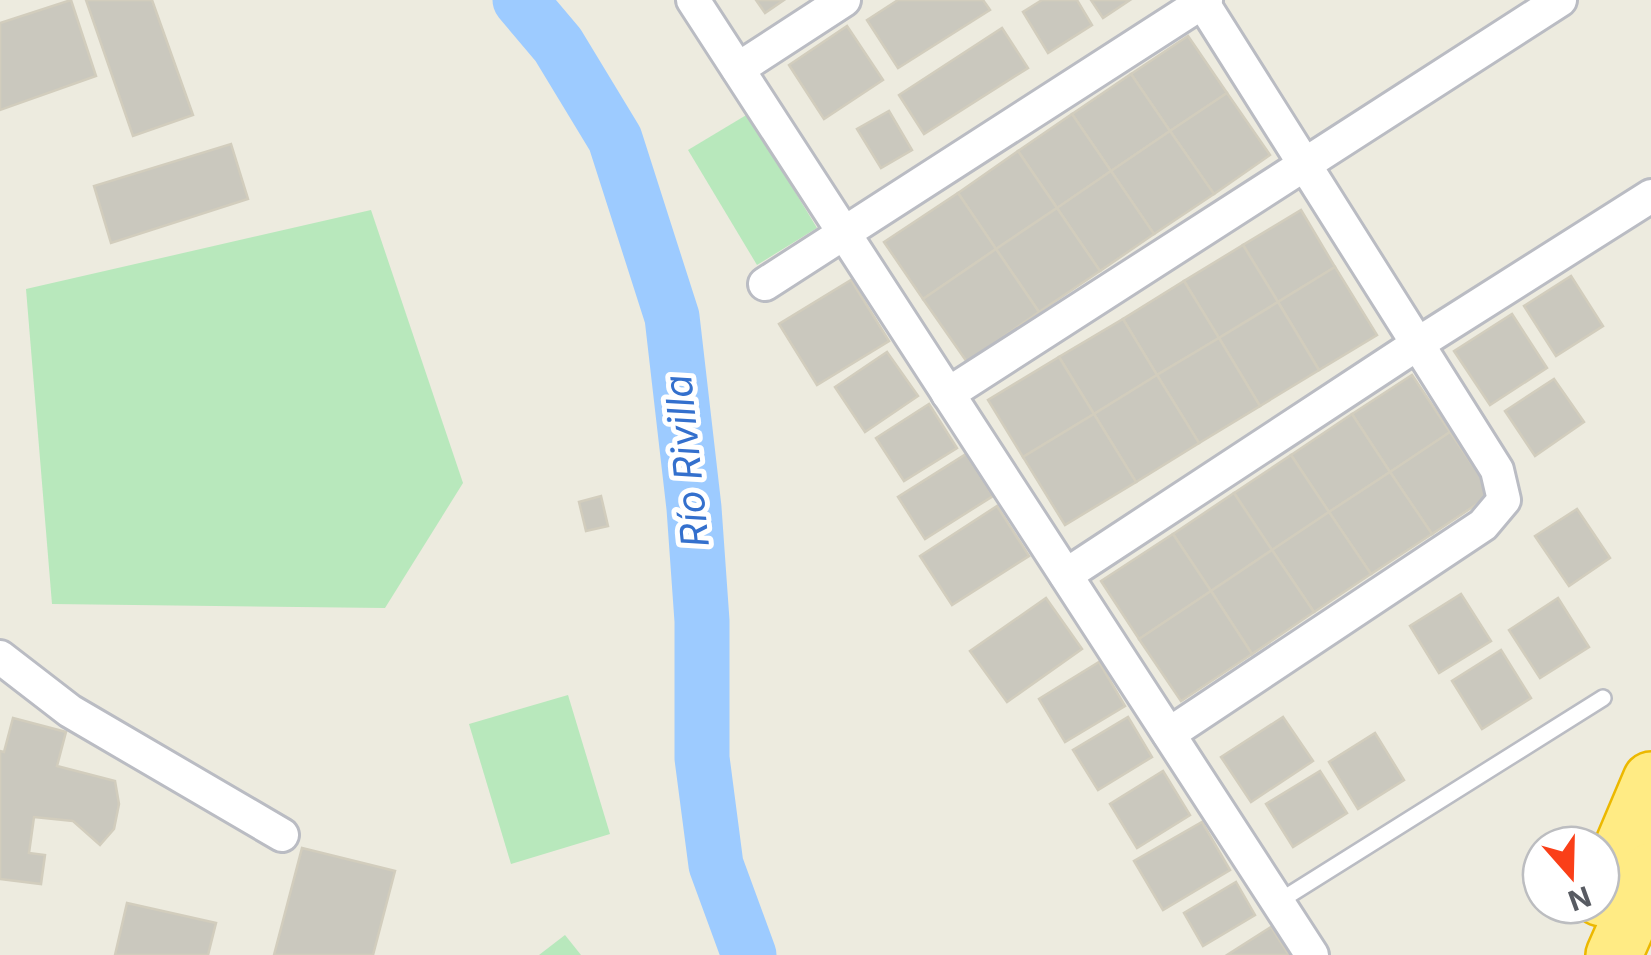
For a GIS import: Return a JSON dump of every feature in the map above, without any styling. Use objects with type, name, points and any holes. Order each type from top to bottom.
[{"type":"highway","points":[[1621,852],[1651,780]]},
{"type":"highway","points":[[1614,955],[1651,871]]},
{"type":"highway","points":[[1576,955],[1590,925]]},
{"type":"street","points":[[693,0],[1312,955]]},
{"type":"street","points":[[738,70],[844,0]]},
{"type":"street","points":[[948,394],[1560,0]]},
{"type":"street","points":[[766,284],[1203,1],[1498,470],[1504,500],[1483,525],[1169,734]]},
{"type":"street","points":[[1066,574],[1651,196]]},
{"type":"street","points":[[0,656],[70,712],[282,835]]},
{"type":"lane","points":[[1278,902],[1603,698]]},
{"type":"green space","points":[[748,114],[817,228],[757,265],[688,150]]},
{"type":"green space","points":[[371,210],[463,483],[385,608],[52,604],[26,289]]},
{"type":"green space","points":[[568,695],[610,834],[511,864],[469,724]]},
{"type":"green space","points":[[565,935],[581,955],[539,955]]},
{"type":"building","points":[[71,0],[96,76],[0,110],[0,23]]},
{"type":"building","points":[[86,0],[152,0],[193,115],[133,136]]},
{"type":"building","points":[[756,0],[784,0],[765,13]]},
{"type":"building","points":[[898,0],[983,0],[990,10],[898,68],[867,20]]},
{"type":"building","points":[[1042,0],[1077,0],[1092,25],[1048,53],[1023,12]]},
{"type":"building","points":[[1091,0],[1130,0],[1103,18]]},
{"type":"building","points":[[847,26],[883,80],[824,119],[789,65]]},
{"type":"building","points":[[1002,28],[1028,68],[924,134],[899,95]]},
{"type":"building","points":[[1188,36],[1227,93],[1170,131],[1131,74]]},
{"type":"building","points":[[1131,74],[1170,131],[1111,171],[1072,114]]},
{"type":"building","points":[[1227,93],[1270,155],[1214,194],[1170,131]]},
{"type":"building","points":[[889,111],[912,150],[881,168],[857,129]]},
{"type":"building","points":[[1072,114],[1111,171],[1057,208],[1018,151]]},
{"type":"building","points":[[1170,131],[1214,194],[1154,234],[1111,171]]},
{"type":"building","points":[[231,144],[248,199],[111,243],[94,186]]},
{"type":"building","points":[[1018,151],[1057,208],[996,249],[958,193]]},
{"type":"building","points":[[1111,171],[1154,234],[1100,271],[1057,208]]},
{"type":"building","points":[[958,193],[996,249],[923,299],[884,242]]},
{"type":"building","points":[[1057,208],[1100,271],[1039,312],[996,249]]},
{"type":"building","points":[[1301,210],[1335,267],[1278,302],[1243,245]]},
{"type":"building","points":[[1243,245],[1278,302],[1219,338],[1184,281]]},
{"type":"building","points":[[996,249],[1039,312],[967,362],[923,299]]},
{"type":"building","points":[[1335,267],[1377,335],[1319,370],[1278,302]]},
{"type":"building","points":[[1571,276],[1603,326],[1556,356],[1524,306]]},
{"type":"building","points":[[851,280],[889,341],[817,385],[779,324]]},
{"type":"building","points":[[1184,281],[1219,338],[1157,375],[1123,319]]},
{"type":"building","points":[[1278,302],[1319,370],[1260,406],[1219,338]]},
{"type":"building","points":[[1512,314],[1547,368],[1490,405],[1454,351]]},
{"type":"building","points":[[1123,319],[1157,375],[1094,414],[1059,357]]},
{"type":"building","points":[[1219,338],[1260,406],[1199,443],[1157,375]]},
{"type":"building","points":[[887,352],[918,396],[865,432],[835,387]]},
{"type":"building","points":[[1059,357],[1094,414],[1023,457],[988,400]]},
{"type":"building","points":[[1157,375],[1199,443],[1136,482],[1094,414]]},
{"type":"building","points":[[1412,375],[1450,432],[1390,472],[1352,414]]},
{"type":"building","points":[[1554,379],[1584,422],[1535,456],[1505,411]]},
{"type":"building","points":[[929,404],[957,448],[904,481],[876,438]]},
{"type":"building","points":[[1094,414],[1136,482],[1065,525],[1023,457]]},
{"type":"building","points":[[1352,414],[1390,472],[1329,512],[1291,455]]},
{"type":"building","points":[[1450,432],[1492,494],[1432,534],[1390,472]]},
{"type":"building","points":[[966,454],[993,496],[925,539],[898,497]]},
{"type":"building","points":[[1291,455],[1329,512],[1272,550],[1234,493]]},
{"type":"building","points":[[1390,472],[1432,534],[1371,574],[1329,512]]},
{"type":"building","points":[[1234,493],[1272,550],[1211,591],[1173,534]]},
{"type":"building","points":[[601,496],[608,526],[586,531],[579,502]]},
{"type":"building","points":[[997,506],[1029,556],[952,605],[920,556]]},
{"type":"building","points":[[1577,509],[1610,558],[1569,586],[1535,536]]},
{"type":"building","points":[[1329,512],[1371,574],[1314,612],[1272,550]]},
{"type":"building","points":[[1173,534],[1211,591],[1139,639],[1101,581]]},
{"type":"building","points":[[1272,550],[1314,612],[1252,654],[1211,591]]},
{"type":"building","points":[[1211,591],[1252,654],[1181,701],[1139,639]]},
{"type":"building","points":[[1461,594],[1491,641],[1439,673],[1410,626]]},
{"type":"building","points":[[1046,598],[1082,649],[1007,702],[970,651]]},
{"type":"building","points":[[1558,598],[1589,647],[1540,678],[1509,630]]},
{"type":"building","points":[[1501,650],[1531,698],[1482,729],[1452,681]]},
{"type":"building","points":[[1099,662],[1125,706],[1065,742],[1039,699]]},
{"type":"building","points":[[1128,717],[1152,757],[1098,790],[1073,750]]},
{"type":"building","points":[[1283,717],[1313,761],[1251,802],[1221,757]]},
{"type":"building","points":[[13,718],[66,732],[57,766],[115,781],[119,804],[114,829],[100,845],[73,821],[34,817],[29,853],[45,855],[41,884],[0,879],[0,751],[4,752]]},
{"type":"building","points":[[1375,733],[1404,780],[1358,809],[1329,762]]},
{"type":"building","points":[[1163,771],[1190,815],[1137,848],[1110,804]]},
{"type":"building","points":[[1320,771],[1347,813],[1293,847],[1266,804]]},
{"type":"building","points":[[1202,822],[1230,870],[1163,910],[1134,861]]},
{"type":"building","points":[[302,848],[395,871],[373,955],[274,955]]},
{"type":"building","points":[[1236,882],[1255,915],[1203,946],[1184,913]]},
{"type":"building","points":[[127,903],[216,923],[208,955],[115,955]]},
{"type":"building","points":[[1271,927],[1289,955],[1227,955]]},
{"type":"waterway","name":"Río Rivilla","points":[[520,0],[558,45],[615,139],[672,317],[694,508],[702,621],[702,758],[716,865],[749,955]]}]
